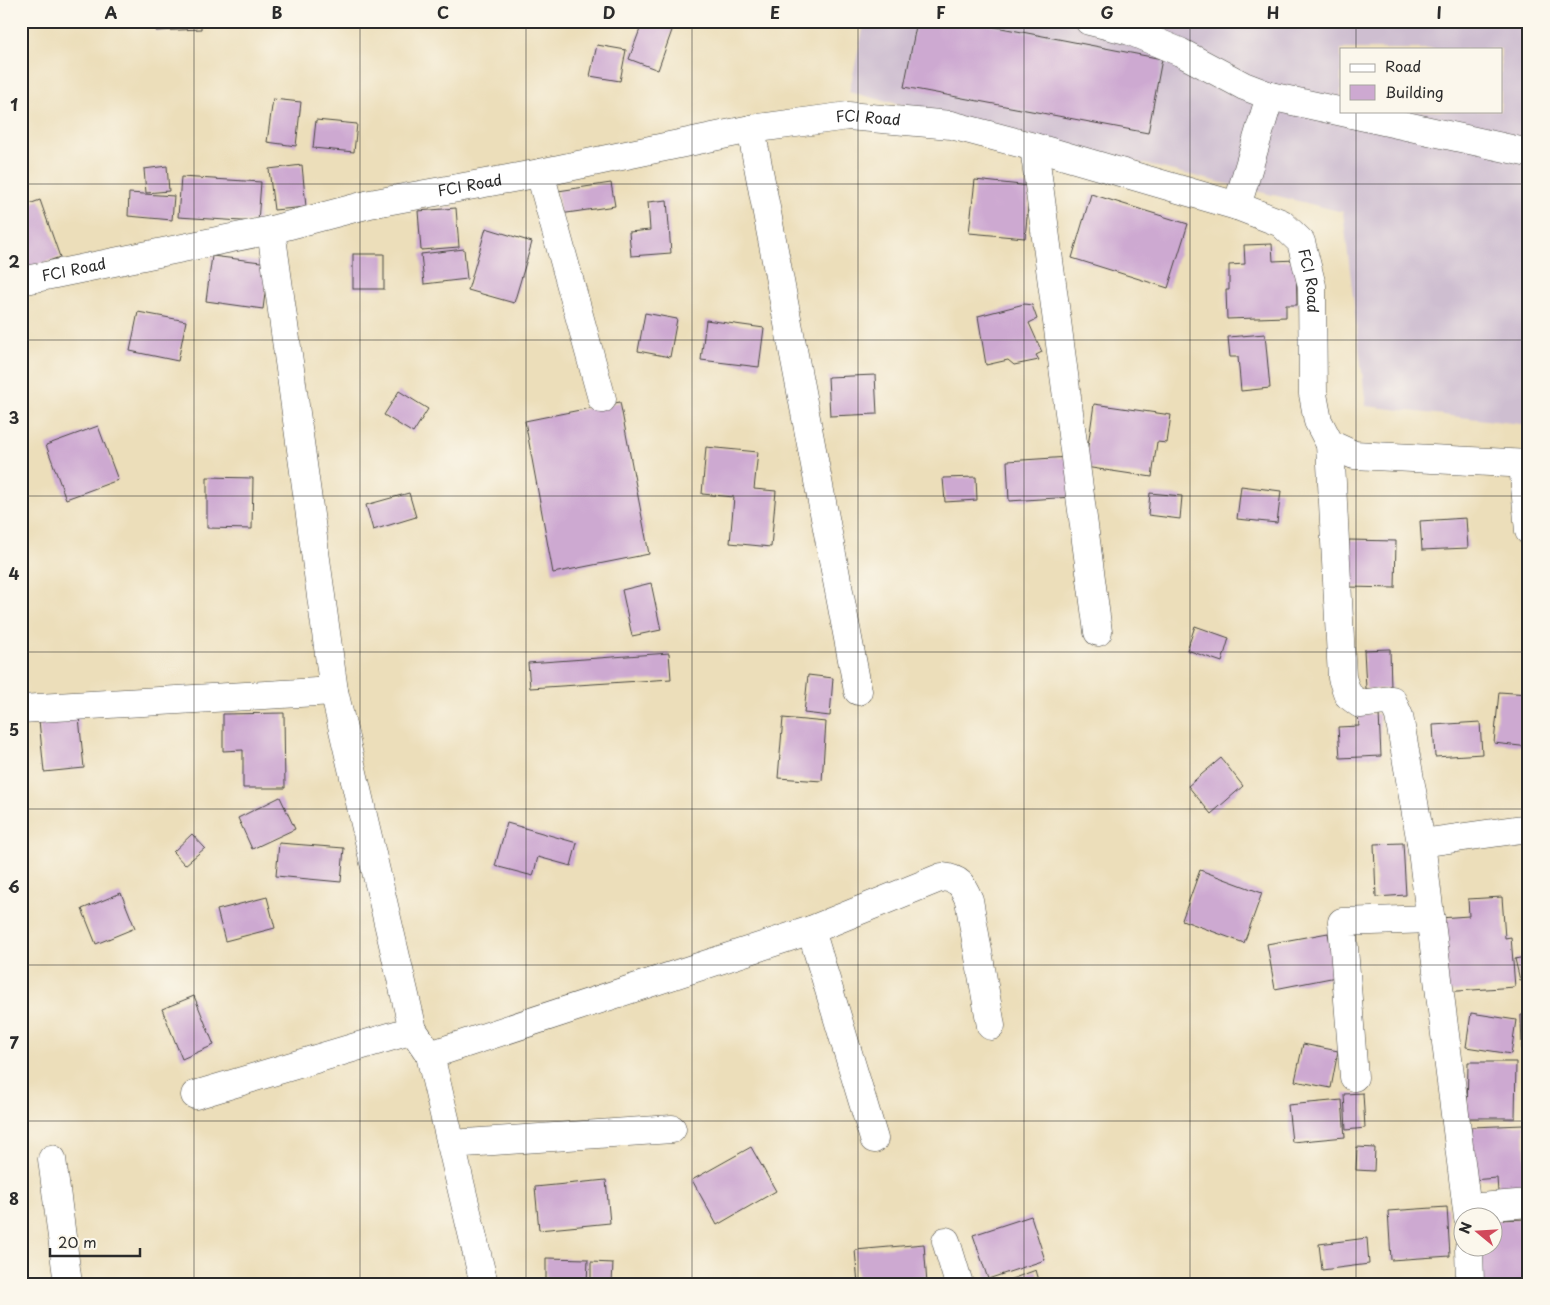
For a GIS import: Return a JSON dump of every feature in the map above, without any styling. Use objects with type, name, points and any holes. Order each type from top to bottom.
[{"type":"street","points":[[1089,21],[1130,31],[1180,52],[1244,86],[1270,96],[1340,111]]},
{"type":"street","points":[[1237,206],[1270,96]]},
{"type":"street","points":[[1343,112],[1529,153]]},
{"type":"street","name":"FCI Road","points":[[21,281],[271,230],[370,204],[751,129],[848,116],[951,125],[1237,206],[1281,223],[1301,242],[1312,286],[1313,394],[1318,421],[1330,444]]},
{"type":"street","points":[[751,129],[858,691]]},
{"type":"street","points":[[1034,147],[1098,632]]},
{"type":"street","points":[[540,172],[602,399]]},
{"type":"street","points":[[271,230],[334,691],[413,1030],[430,1055],[484,1284]]},
{"type":"street","points":[[1467,1208],[1421,844],[1399,716],[1392,700],[1360,704],[1348,696],[1342,678],[1330,444],[1354,455],[1526,464],[1529,530]]},
{"type":"street","points":[[21,709],[334,691]]},
{"type":"street","points":[[1421,844],[1529,828]]},
{"type":"street","points":[[430,1055],[811,930],[942,877],[952,878],[959,882],[969,900],[991,1026]]},
{"type":"street","points":[[1354,1076],[1342,922],[1431,919]]},
{"type":"street","points":[[811,930],[874,1139]]},
{"type":"street","points":[[195,1094],[413,1030]]},
{"type":"street","points":[[451,1144],[672,1129]]},
{"type":"street","points":[[52,1159],[68,1284]]},
{"type":"street","points":[[1498,1208],[1529,1203]]},
{"type":"street","points":[[946,1242],[959,1284]]},
{"type":"street","points":[[1469,1258],[1470,1284]]},
{"type":"shaded area","points":[[865,21],[1529,21],[1529,425],[1366,406],[1343,212],[849,92]]},
{"type":"building","points":[[156,21],[201,21],[201,29],[156,31]]},
{"type":"building","points":[[643,21],[675,22],[658,70],[629,59]]},
{"type":"building","points":[[917,21],[965,21],[1162,59],[1148,133],[904,87]]},
{"type":"building","points":[[597,45],[626,50],[620,81],[590,76]]},
{"type":"building","points":[[273,99],[301,102],[296,146],[267,142]]},
{"type":"building","points":[[316,120],[357,124],[354,152],[313,148]]},
{"type":"building","points":[[302,165],[306,207],[274,210],[269,169]]},
{"type":"building","points":[[167,166],[169,191],[146,193],[144,169]]},
{"type":"building","points":[[181,177],[261,182],[258,222],[178,217]]},
{"type":"building","points":[[975,180],[1030,186],[1025,238],[969,233]]},
{"type":"building","points":[[611,183],[615,206],[560,214],[558,191]]},
{"type":"building","points":[[129,193],[174,196],[172,220],[128,216]]},
{"type":"building","points":[[1091,194],[1188,224],[1168,288],[1072,258]]},
{"type":"building","points":[[40,200],[60,257],[23,270],[21,265],[21,207]]},
{"type":"building","points":[[667,200],[671,253],[631,256],[629,232],[650,230],[648,202]]},
{"type":"building","points":[[456,208],[459,247],[421,250],[418,211]]},
{"type":"building","points":[[486,228],[532,242],[514,303],[468,290]]},
{"type":"building","points":[[1272,244],[1273,261],[1296,260],[1297,305],[1286,305],[1286,317],[1227,319],[1226,290],[1229,290],[1229,265],[1245,264],[1244,245]]},
{"type":"building","points":[[464,249],[467,279],[424,284],[421,254]]},
{"type":"building","points":[[353,254],[384,254],[384,289],[353,289]]},
{"type":"building","points":[[212,256],[269,263],[263,309],[206,301]]},
{"type":"building","points":[[1024,304],[1032,305],[1037,319],[1029,323],[1042,352],[1036,355],[1039,360],[1014,365],[1008,360],[986,365],[978,316]]},
{"type":"building","points":[[138,312],[186,321],[178,361],[130,351]]},
{"type":"building","points":[[645,313],[677,319],[670,357],[638,351]]},
{"type":"building","points":[[706,320],[764,328],[759,367],[701,360]]},
{"type":"building","points":[[1265,334],[1270,388],[1241,391],[1238,357],[1230,357],[1228,337]]},
{"type":"building","points":[[875,375],[877,414],[830,416],[828,377]]},
{"type":"building","points":[[399,391],[428,409],[413,433],[384,415]]},
{"type":"building","points":[[620,402],[649,554],[553,573],[525,421]]},
{"type":"building","points":[[1094,404],[1171,415],[1167,443],[1157,442],[1152,477],[1085,467]]},
{"type":"building","points":[[98,426],[118,480],[66,499],[46,445]]},
{"type":"building","points":[[706,447],[758,452],[754,489],[776,491],[771,547],[730,543],[734,497],[702,494]]},
{"type":"building","points":[[1069,457],[1072,497],[1009,501],[1007,461]]},
{"type":"building","points":[[207,477],[253,478],[252,529],[207,528]]},
{"type":"building","points":[[976,477],[977,500],[945,502],[943,478]]},
{"type":"building","points":[[1241,486],[1281,491],[1277,523],[1237,519]]},
{"type":"building","points":[[409,493],[416,517],[373,530],[366,505]]},
{"type":"building","points":[[1150,493],[1182,496],[1180,519],[1148,515]]},
{"type":"building","points":[[1466,518],[1468,548],[1422,550],[1420,521]]},
{"type":"building","points":[[1349,540],[1396,541],[1395,588],[1348,587]]},
{"type":"building","points":[[651,583],[661,630],[632,636],[622,590]]},
{"type":"building","points":[[1195,626],[1229,638],[1222,662],[1187,650]]},
{"type":"building","points":[[1390,649],[1391,689],[1366,689],[1364,650]]},
{"type":"building","points":[[669,653],[671,679],[530,688],[528,663]]},
{"type":"building","points":[[808,675],[833,678],[830,716],[804,713]]},
{"type":"building","points":[[1499,692],[1529,694],[1529,747],[1494,743]]},
{"type":"building","points":[[284,713],[285,788],[243,788],[243,750],[223,751],[223,714]]},
{"type":"building","points":[[1358,714],[1379,714],[1381,756],[1340,758],[1338,727],[1359,726]]},
{"type":"building","points":[[79,717],[84,768],[44,772],[39,720]]},
{"type":"building","points":[[783,718],[826,722],[822,781],[778,778]]},
{"type":"building","points":[[1480,722],[1482,754],[1435,757],[1433,725]]},
{"type":"building","points":[[1221,758],[1243,786],[1211,814],[1188,786]]},
{"type":"building","points":[[280,797],[295,829],[252,849],[238,818]]},
{"type":"building","points":[[507,823],[577,843],[571,866],[538,857],[533,876],[495,866]]},
{"type":"building","points":[[192,834],[205,848],[185,865],[173,852]]},
{"type":"building","points":[[279,843],[344,848],[341,882],[276,876]]},
{"type":"building","points":[[1403,843],[1406,895],[1376,897],[1374,844]]},
{"type":"building","points":[[1200,870],[1262,893],[1244,943],[1182,920]]},
{"type":"building","points":[[121,893],[135,928],[96,944],[82,909]]},
{"type":"building","points":[[267,897],[275,928],[225,941],[217,910]]},
{"type":"building","points":[[1502,897],[1505,938],[1511,937],[1515,987],[1444,992],[1439,918],[1469,916],[1468,899]]},
{"type":"building","points":[[1328,933],[1336,977],[1275,989],[1267,944]]},
{"type":"building","points":[[1529,956],[1529,978],[1520,980],[1515,959]]},
{"type":"building","points":[[194,996],[214,1045],[182,1059],[162,1009]]},
{"type":"building","points":[[1471,1013],[1516,1020],[1511,1054],[1466,1047]]},
{"type":"building","points":[[1521,1015],[1529,1015],[1529,1049],[1522,1049]]},
{"type":"building","points":[[1303,1044],[1338,1051],[1331,1088],[1295,1081]]},
{"type":"building","points":[[1468,1062],[1516,1062],[1515,1118],[1467,1118]]},
{"type":"building","points":[[1363,1093],[1365,1128],[1346,1130],[1344,1094]]},
{"type":"building","points":[[1342,1100],[1345,1137],[1292,1142],[1288,1105]]},
{"type":"building","points":[[1524,1125],[1526,1191],[1498,1192],[1497,1178],[1472,1180],[1471,1127]]},
{"type":"building","points":[[751,1147],[776,1191],[717,1225],[692,1180]]},
{"type":"building","points":[[1357,1147],[1375,1148],[1374,1171],[1356,1170]]},
{"type":"building","points":[[606,1180],[610,1223],[539,1230],[535,1187]]},
{"type":"building","points":[[1447,1207],[1450,1256],[1391,1260],[1388,1211]]},
{"type":"building","points":[[1031,1216],[1045,1260],[988,1279],[973,1235]]},
{"type":"building","points":[[1529,1219],[1529,1284],[1481,1284],[1480,1258],[1502,1258],[1502,1220]]},
{"type":"building","points":[[1367,1238],[1369,1264],[1322,1270],[1319,1244]]},
{"type":"building","points":[[924,1244],[927,1284],[858,1284],[855,1250]]},
{"type":"building","points":[[546,1258],[588,1259],[587,1284],[546,1284]]},
{"type":"building","points":[[591,1262],[613,1263],[612,1284],[591,1284]]},
{"type":"building","points":[[1036,1270],[1040,1284],[998,1284]]}]
